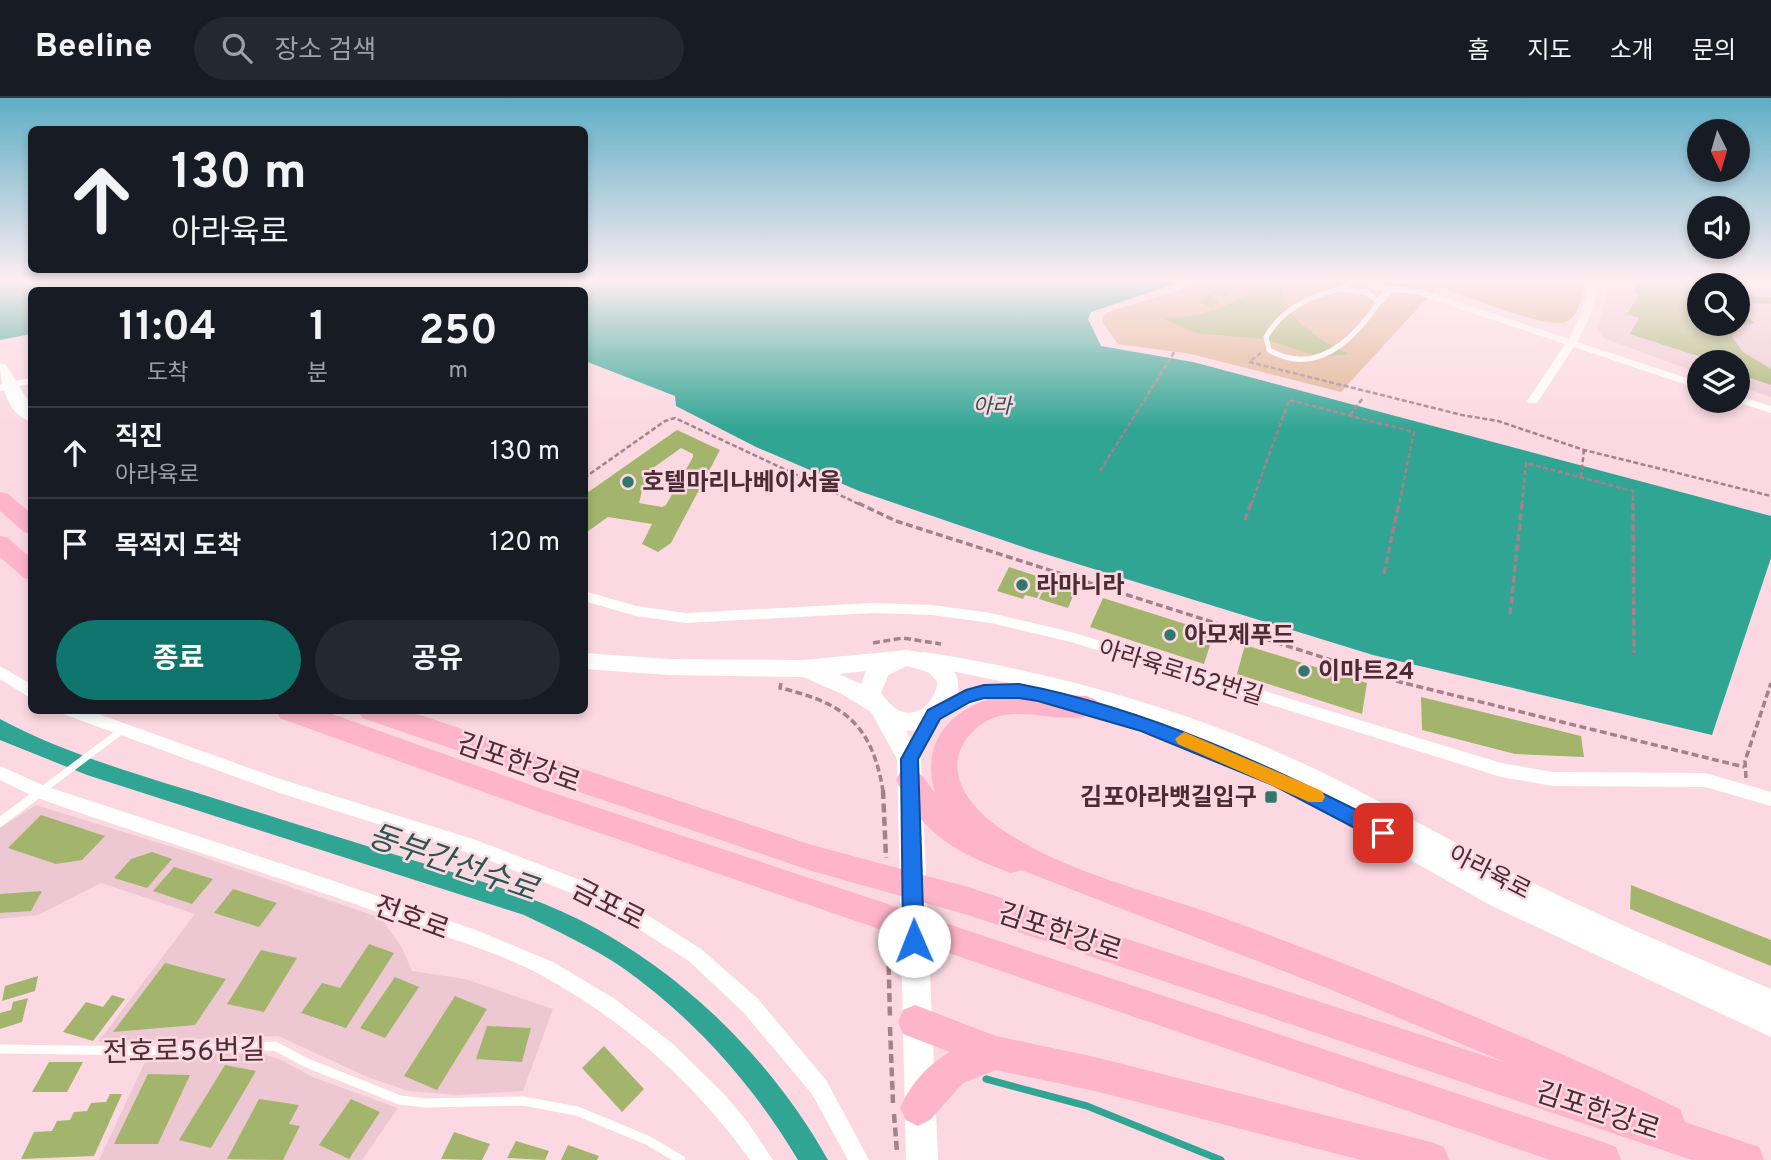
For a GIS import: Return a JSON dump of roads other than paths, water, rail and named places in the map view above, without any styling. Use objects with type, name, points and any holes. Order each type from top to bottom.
[{"type":"highway","points":[[0,499],[28,524]]},
{"type":"highway","points":[[0,544],[28,568]]},
{"type":"highway","points":[[1046,868],[992,836],[960,812],[945,782],[947,748],[964,722],[996,705],[1087,707]]},
{"type":"highway","name":"김포한강로","points":[[300,714],[799,888],[973,944],[1603,1160]]},
{"type":"highway","name":"김포한강로","points":[[382,714],[553,774],[812,858],[968,901],[1747,1160]]},
{"type":"highway","points":[[910,770],[933,814],[968,845],[1013,861],[1046,868],[1201,923],[1496,1042],[1622,1098],[1747,1160]]},
{"type":"highway","points":[[915,1022],[996,1053],[1095,1074],[1431,1160]]},
{"type":"highway","points":[[918,1108],[950,1069],[967,1060],[996,1053]]},
{"type":"main road","points":[[0,368],[20,405],[28,413]]},
{"type":"main road","points":[[588,661],[669,667],[803,669],[920,659],[932,664],[947,680],[949,689],[910,770]]},
{"type":"main road","points":[[894,660],[883,666],[870,684],[870,695],[880,709],[910,770],[915,1022],[922,1160]]},
{"type":"main road","points":[[803,669],[850,688],[880,709],[911,721],[938,711]]},
{"type":"street","points":[[1551,332],[1687,375]]},
{"type":"street","points":[[1532,401],[1577,332]]},
{"type":"street","points":[[1574,339],[1687,381]]},
{"type":"street","points":[[0,388],[28,381]]},
{"type":"street","points":[[1750,396],[1771,404]]},
{"type":"street","points":[[1750,403],[1771,410]]},
{"type":"street","name":"아라육로152번길","points":[[588,597],[636,611],[686,618],[873,608],[932,610],[991,618],[1071,637],[1502,771],[1567,779],[1705,780],[1771,799]]},
{"type":"street","name":"아라육로","points":[[920,659],[1012,674],[1159,716],[1302,772],[1530,892],[1771,1001]]},
{"type":"street","points":[[0,672],[28,690]]},
{"type":"street","name":"아라육로","points":[[938,711],[984,692],[1019,691],[1087,707],[1189,741],[1281,780],[1363,821],[1498,898],[1771,1025]]},
{"type":"street","name":"금포로","points":[[78,714],[280,786],[476,848],[605,898],[695,955],[750,1005],[820,1087],[859,1160]]},
{"type":"street","name":"전호로","points":[[0,773],[340,891],[544,967],[597,998],[649,1036],[723,1111],[763,1160]]},
{"type":"lane","points":[[1270,332],[1266,337],[1269,350],[1296,360],[1325,354],[1357,332]]},
{"type":"lane","points":[[0,822],[121,731]]},
{"type":"lane","name":"전호로56번길","points":[[0,1049],[58,1052],[275,1046],[307,1063],[400,1100],[426,1103],[523,1101],[577,1111],[647,1140],[681,1160]]},
{"type":"water","name":"아라","points":[[0,332],[28,332],[28,335],[0,340]]},
{"type":"water","name":"아라","points":[[588,332],[1094,332],[1101,346],[1193,362],[1771,516],[1771,558],[1712,735],[1373,655],[1029,549],[859,491],[756,447],[676,406],[675,396],[588,362]]},
{"type":"water","points":[[0,719],[68,750],[116,767],[494,886],[538,901],[580,920],[654,965],[722,1022],[780,1088],[828,1160],[798,1160],[742,1080],[698,1031],[623,968],[587,946],[524,915],[87,775],[0,740]]},
{"type":"waterway","points":[[986,1079],[1087,1106],[1221,1160]]},
{"type":"place","name":"호텔마리나베이서울","points":[[628,482]]},
{"type":"place","name":"라마니라","points":[[1022,585]]},
{"type":"place","name":"아모제푸드","points":[[1170,635]]},
{"type":"place","name":"이마트24","points":[[1304,671]]},
{"type":"place","name":"김포아라뱃길입구","points":[[1271,797]]},
{"type":"water label","name":"동부간선수로","points":[[453,862]]}]
